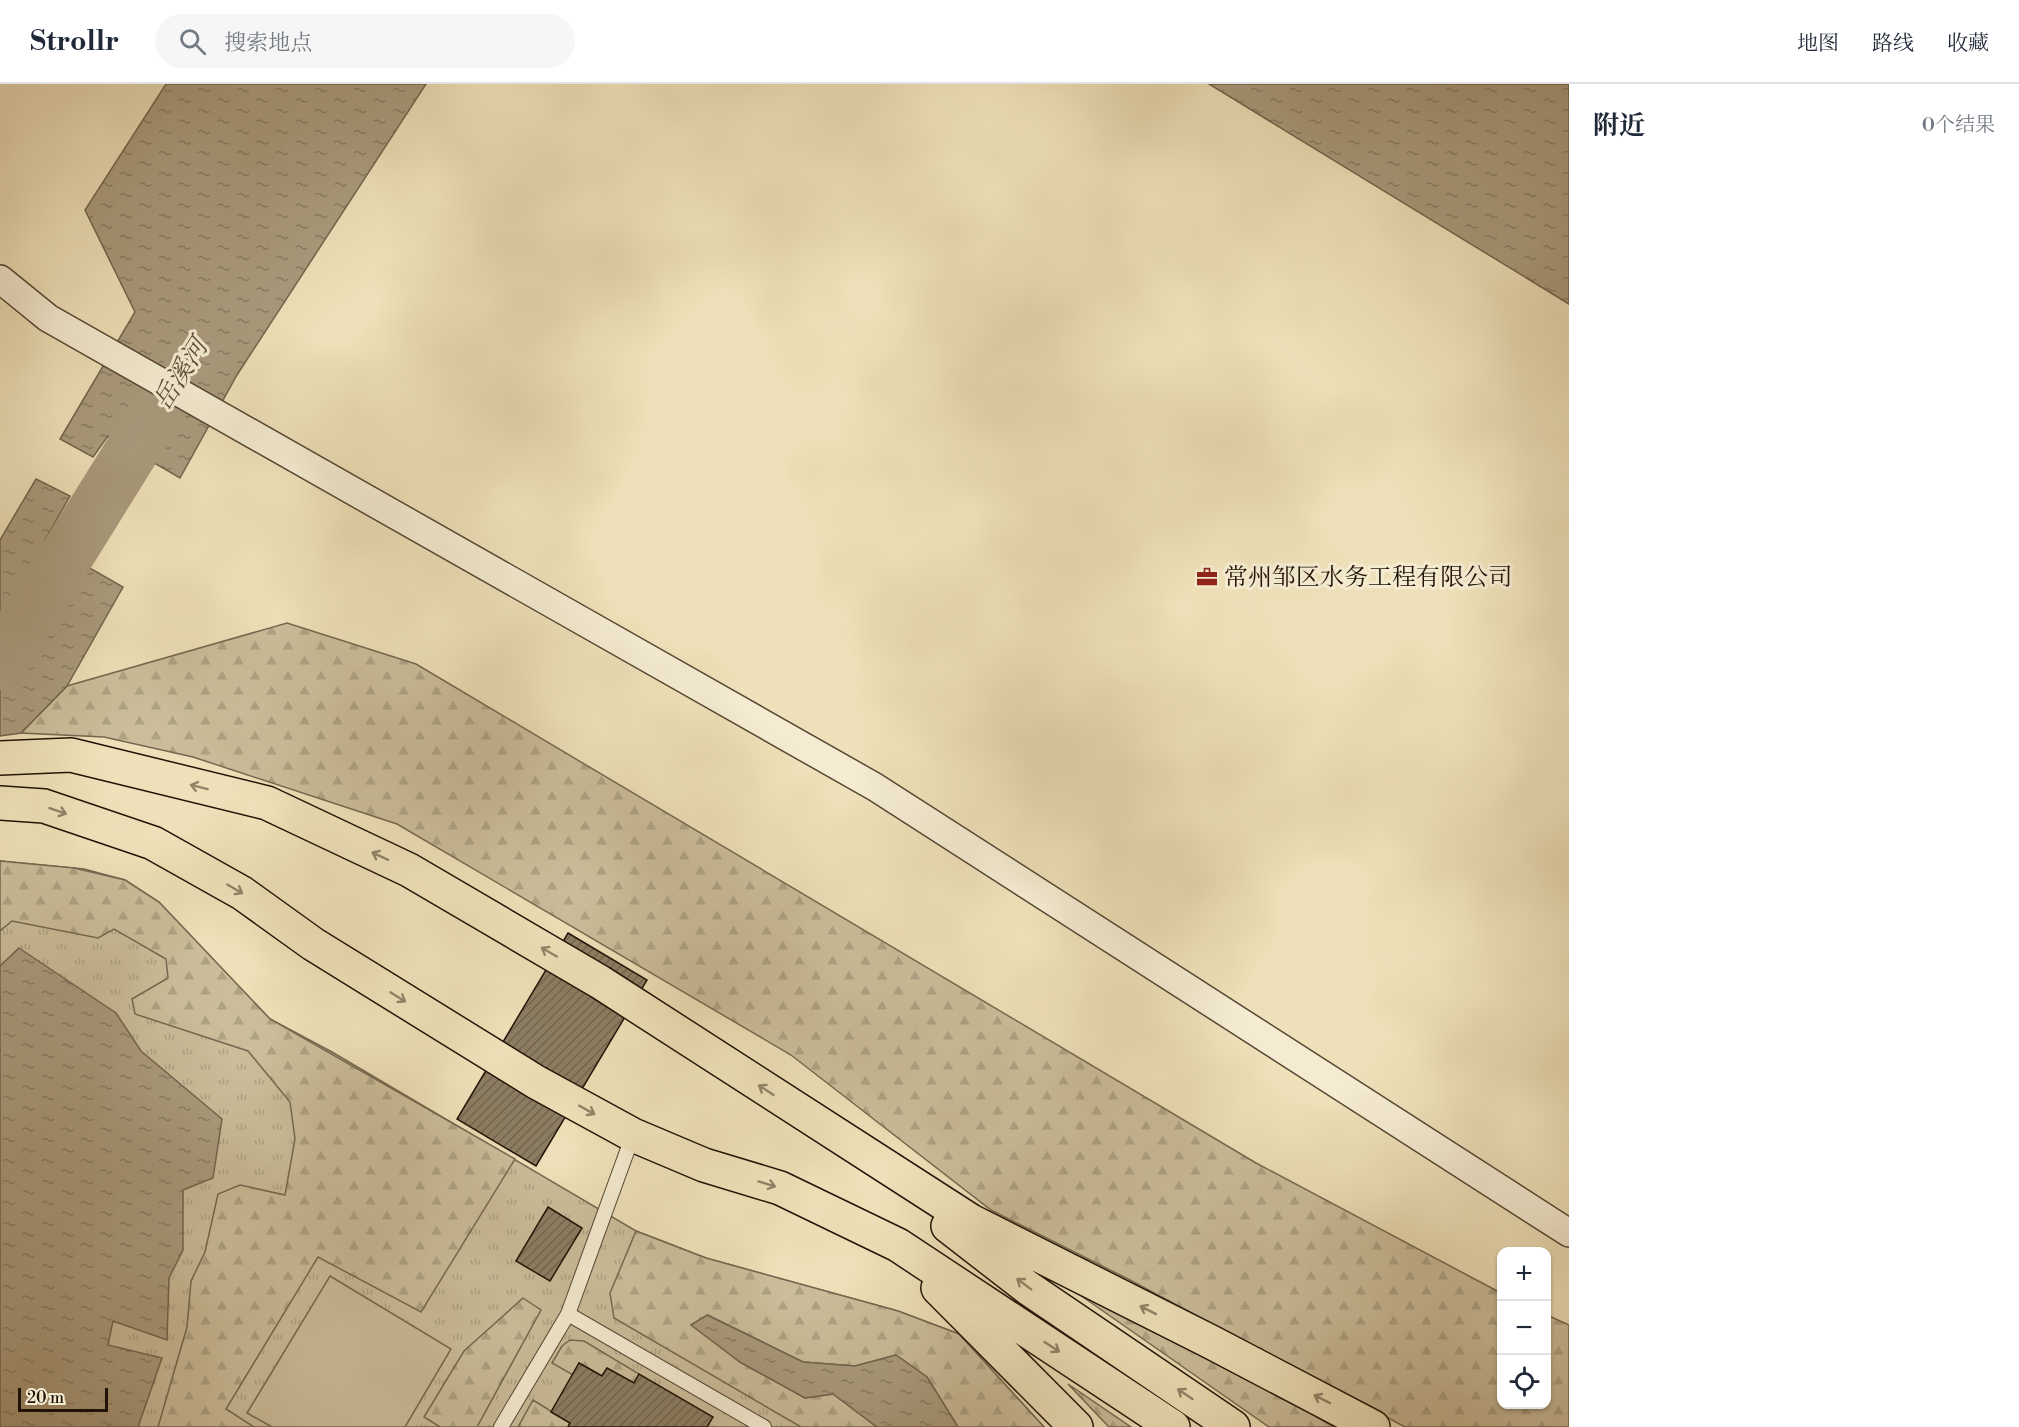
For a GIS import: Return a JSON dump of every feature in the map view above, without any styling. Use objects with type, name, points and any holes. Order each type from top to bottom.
[{"type":"highway","points":[[0,758],[71,755],[267,803],[409,870],[600,982],[971,1221],[1373,1427]]},
{"type":"highway","points":[[0,803],[44,806],[153,843],[242,893],[313,944],[536,1082],[633,1135],[704,1166],[780,1188],[898,1245],[1173,1427]]},
{"type":"highway","points":[[815,1122],[1028,1288],[1233,1427]]},
{"type":"highway","points":[[898,1245],[1076,1427]]},
{"type":"street","points":[[0,279],[48,318],[875,788],[1569,1233]]},
{"type":"lane","points":[[501,1427],[568,1314],[633,1135]]},
{"type":"lane","points":[[568,1314],[764,1427]]},
{"type":"green space","points":[[287,623],[416,664],[1256,1163],[1497,1291],[1497,1409],[1551,1409],[1551,1317],[1569,1325],[1569,1427],[1405,1427],[1128,1279],[991,1210],[791,1055],[397,824],[193,757],[104,737],[21,733],[67,686]]},
{"type":"green space","points":[[0,861],[84,869],[125,880],[159,902],[270,1019],[332,1052],[636,1231],[706,1258],[898,1311],[959,1334],[1044,1427],[0,1427]]},
{"type":"green space","points":[[0,861],[74,868],[125,880],[159,902],[270,1019],[515,1159],[421,1312],[318,1257],[226,1409],[254,1427],[158,1427],[187,1327],[191,1281],[205,1252],[218,1194],[240,1185],[285,1195],[295,1139],[290,1102],[248,1051],[135,1014],[132,999],[168,978],[166,959],[114,929],[98,938],[12,921],[0,931]]},
{"type":"green space","points":[[636,1231],[706,1258],[898,1311],[959,1334],[1044,1427],[958,1427],[927,1377],[896,1355],[855,1366],[803,1362],[708,1315],[692,1324],[740,1362],[805,1398],[833,1394],[877,1427],[801,1427],[614,1318],[610,1293]]},
{"type":"green space","points":[[330,1276],[451,1349],[405,1427],[272,1427],[247,1413]]},
{"type":"green space","points":[[1070,1288],[1274,1390],[1333,1427],[1269,1427]]},
{"type":"green space","points":[[523,1298],[541,1310],[477,1427],[440,1427],[424,1417],[464,1351]]},
{"type":"green space","points":[[570,1340],[584,1341],[639,1374],[634,1383],[607,1368],[602,1376],[579,1363],[573,1375],[552,1363],[562,1346]]},
{"type":"green space","points":[[1068,1384],[1131,1427],[1109,1427]]},
{"type":"green space","points":[[533,1400],[570,1423],[568,1427],[518,1427]]},
{"type":"water","points":[[166,84],[426,84],[237,375],[180,478],[108,436],[93,457],[60,439],[135,312],[85,210]]},
{"type":"water","points":[[1209,84],[1569,84],[1569,304]]},
{"type":"water","points":[[36,479],[70,496],[44,542],[123,587],[67,686],[21,733],[0,736],[0,540]]},
{"type":"water","points":[[19,948],[116,1013],[141,1051],[222,1119],[213,1178],[183,1190],[183,1250],[169,1278],[167,1340],[113,1321],[108,1345],[162,1358],[138,1427],[0,1427],[0,966]]},
{"type":"water","points":[[707,1315],[803,1362],[855,1366],[896,1355],[927,1377],[958,1427],[877,1427],[833,1394],[805,1398],[740,1362],[691,1325]]},
{"type":"building","points":[[568,933],[647,980],[536,1166],[457,1119]]},
{"type":"building","points":[[548,1207],[582,1228],[550,1281],[516,1261]]},
{"type":"building","points":[[579,1363],[602,1376],[607,1368],[634,1383],[639,1374],[713,1417],[707,1427],[568,1427],[570,1423],[551,1412]]},
{"type":"waterway","name":"岳溪河","points":[[0,663],[171,388]]},
{"type":"place","name":"常州邹区水务工程有限公司","points":[[1207,577]]}]
